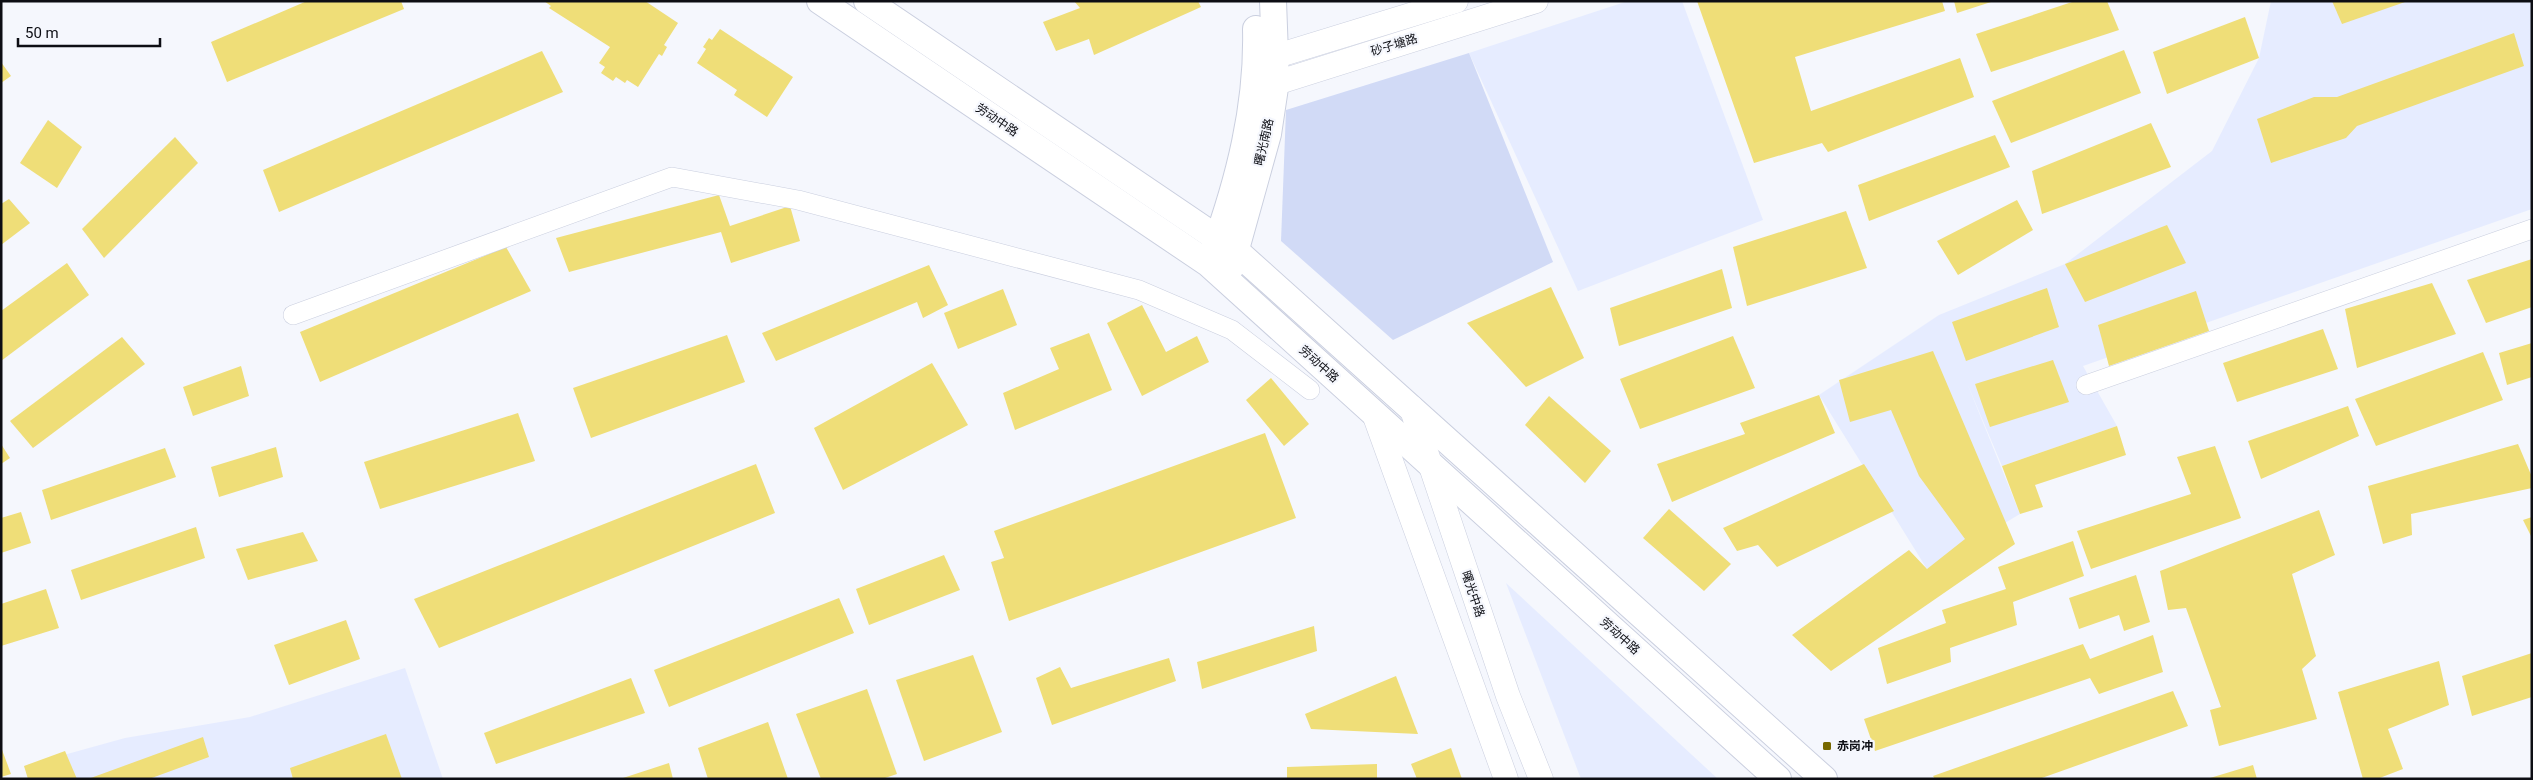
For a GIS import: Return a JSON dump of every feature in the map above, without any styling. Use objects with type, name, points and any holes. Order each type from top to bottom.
[{"type":"main road","name":"劳动中路","points":[[820,1],[1218,272],[1778,779]]},
{"type":"main road","points":[[867,1],[1227,244],[1824,779]]},
{"type":"main road","name":"曙光南路","points":[[1218,272],[1268,134],[1265,73],[1255,1]]},
{"type":"main road","name":"曙光南路","points":[[1265,73],[1272,1]]},
{"type":"street","name":"砂子塘路","points":[[1265,73],[1456,1]]},
{"type":"street","name":"砂子塘路","points":[[1265,73],[1536,1]]},
{"type":"street","points":[[293,315],[672,177],[798,200],[1139,290],[1232,330],[1310,390]]},
{"type":"street","points":[[2086,385],[2532,229]]},
{"type":"street","name":"曙光中路","points":[[1411,407],[1508,696],[1541,779]]},
{"type":"street","points":[[1374,414],[1506,779]]},
{"type":"shaded area","points":[[1628,1],[1682,1],[1763,220],[1578,291],[1469,53]]},
{"type":"shaded area","points":[[2271,1],[2532,1],[2532,209],[2083,366],[2117,426],[2002,466],[1967,383],[2020,514],[1927,569],[1819,395],[1939,315],[2065,264],[2212,151],[2259,58]]},
{"type":"shaded area","points":[[1469,53],[1553,262],[1393,340],[1281,241],[1286,110]]},
{"type":"shaded area","points":[[1506,583],[1718,779],[1581,779]]},
{"type":"shaded area","points":[[405,668],[443,779],[29,779],[24,766],[125,738],[250,717]]},
{"type":"building","points":[[307,1],[401,1],[404,9],[227,82],[211,42]]},
{"type":"building","points":[[544,1],[645,1],[678,23],[664,45],[667,47],[662,56],[659,54],[638,87],[627,80],[625,83],[616,77],[613,81],[601,73],[605,67],[599,63],[610,47],[549,8],[551,6]]},
{"type":"building","points":[[1074,1],[1198,1],[1201,7],[1094,55],[1089,39],[1056,51],[1043,22],[1080,8]]},
{"type":"building","points":[[1697,1],[1942,1],[1945,11],[1795,57],[1811,111],[1960,58],[1974,97],[1828,152],[1822,143],[1754,163]]},
{"type":"building","points":[[1954,1],[1991,1],[1991,2],[1957,13]]},
{"type":"building","points":[[2075,1],[2107,1],[2119,30],[1991,72],[1976,34]]},
{"type":"building","points":[[2332,1],[2405,1],[2405,2],[2342,24]]},
{"type":"building","points":[[2245,17],[2259,58],[2167,94],[2153,52]]},
{"type":"building","points":[[720,29],[793,77],[767,117],[734,95],[737,90],[697,63],[706,49],[703,47],[709,38],[712,40]]},
{"type":"building","points":[[2514,33],[2524,66],[2357,126],[2346,138],[2271,163],[2257,119],[2314,97],[2337,97]]},
{"type":"building","points":[[2124,50],[2141,93],[2011,143],[1992,101]]},
{"type":"building","points":[[542,51],[563,92],[279,212],[263,170]]},
{"type":"building","points":[[1,62],[11,76],[1,83]]},
{"type":"building","points":[[48,120],[82,147],[57,188],[20,163]]},
{"type":"building","points":[[2151,123],[2171,167],[2042,214],[2032,171]]},
{"type":"building","points":[[1995,135],[2010,167],[1869,221],[1858,185]]},
{"type":"building","points":[[175,137],[198,163],[104,258],[82,229]]},
{"type":"building","points":[[719,195],[730,226],[790,206],[800,241],[731,263],[721,232],[569,272],[556,238]]},
{"type":"building","points":[[9,199],[30,223],[1,245],[1,204]]},
{"type":"building","points":[[2017,200],[2033,230],[1958,275],[1937,241]]},
{"type":"building","points":[[1846,211],[1867,268],[1747,306],[1733,247]]},
{"type":"building","points":[[2167,225],[2186,263],[2085,302],[2065,264]]},
{"type":"building","points":[[506,247],[531,291],[320,382],[300,332]]},
{"type":"building","points":[[2532,259],[2532,307],[2486,323],[2467,280]]},
{"type":"building","points":[[67,263],[89,295],[1,361],[1,311]]},
{"type":"building","points":[[929,265],[948,305],[923,318],[917,302],[776,361],[762,333]]},
{"type":"building","points":[[1722,269],[1732,308],[1619,346],[1610,308]]},
{"type":"building","points":[[2432,283],[2456,334],[2357,368],[2345,309]]},
{"type":"building","points":[[1551,287],[1584,358],[1526,387],[1467,323]]},
{"type":"building","points":[[2047,288],[2059,327],[1966,361],[1952,322]]},
{"type":"building","points":[[1003,289],[1017,325],[958,349],[944,313]]},
{"type":"building","points":[[2196,291],[2209,331],[2109,366],[2098,325]]},
{"type":"building","points":[[1142,305],[1166,352],[1197,336],[1209,362],[1142,396],[1107,323]]},
{"type":"building","points":[[2323,329],[2338,369],[2237,402],[2223,363]]},
{"type":"building","points":[[1089,333],[1112,390],[1015,430],[1003,393],[1059,369],[1050,348]]},
{"type":"building","points":[[727,335],[745,382],[591,438],[573,388]]},
{"type":"building","points":[[1733,336],[1755,388],[1640,429],[1620,379]]},
{"type":"building","points":[[122,337],[145,364],[33,448],[10,421]]},
{"type":"building","points":[[2532,343],[2532,377],[2507,385],[2499,353]]},
{"type":"building","points":[[1933,351],[2015,544],[1831,671],[1792,635],[1909,550],[1927,569],[1965,539],[1919,476],[1891,410],[1850,422],[1839,380]]},
{"type":"building","points":[[2483,352],[2503,400],[2376,446],[2355,399]]},
{"type":"building","points":[[2053,360],[2069,402],[1990,427],[1975,384]]},
{"type":"building","points":[[932,363],[968,425],[843,490],[814,428]]},
{"type":"building","points":[[241,366],[249,396],[193,416],[183,387]]},
{"type":"building","points":[[1271,378],[1309,424],[1284,446],[1246,400]]},
{"type":"building","points":[[1819,395],[1835,433],[1672,502],[1657,464],[1745,434],[1740,423]]},
{"type":"building","points":[[1549,396],[1611,451],[1585,483],[1525,425]]},
{"type":"building","points":[[2348,406],[2359,436],[2261,479],[2248,441]]},
{"type":"building","points":[[518,413],[535,461],[380,509],[364,462]]},
{"type":"building","points":[[2117,426],[2126,455],[2035,485],[2043,507],[2020,514],[2002,466]]},
{"type":"building","points":[[1265,433],[1296,518],[1009,621],[991,562],[1004,558],[994,531]]},
{"type":"building","points":[[1,444],[10,458],[1,464]]},
{"type":"building","points":[[2518,444],[2532,477],[2532,488],[2411,514],[2412,535],[2383,544],[2368,486]]},
{"type":"building","points":[[2215,446],[2241,518],[2091,569],[2077,531],[2191,494],[2177,457]]},
{"type":"building","points":[[276,447],[283,477],[219,497],[211,467]]},
{"type":"building","points":[[165,448],[176,477],[51,520],[42,490]]},
{"type":"building","points":[[756,464],[775,513],[439,648],[414,599]]},
{"type":"building","points":[[1864,464],[1894,511],[1777,567],[1758,545],[1737,551],[1723,528]]},
{"type":"building","points":[[1669,509],[1731,564],[1704,591],[1643,538]]},
{"type":"building","points":[[2319,510],[2335,555],[2292,574],[2316,656],[2302,669],[2317,719],[2219,746],[2210,710],[2221,707],[2186,608],[2168,610],[2160,571]]},
{"type":"building","points":[[21,512],[31,543],[1,553],[1,518]]},
{"type":"building","points":[[2532,517],[2532,538],[2523,520]]},
{"type":"building","points":[[196,527],[205,558],[81,600],[71,570]]},
{"type":"building","points":[[303,532],[318,561],[248,580],[236,549]]},
{"type":"building","points":[[2073,541],[2084,576],[2013,602],[2017,625],[1950,648],[1951,662],[1887,684],[1878,648],[1946,623],[1942,610],[2006,589],[1998,567]]},
{"type":"building","points":[[944,555],[960,590],[869,625],[856,589]]},
{"type":"building","points":[[2136,575],[2150,622],[2124,631],[2119,615],[2079,629],[2069,598]]},
{"type":"building","points":[[46,589],[59,628],[1,646],[1,604]]},
{"type":"building","points":[[839,598],[854,633],[669,707],[654,670]]},
{"type":"building","points":[[346,620],[360,659],[289,685],[274,645]]},
{"type":"building","points":[[1314,626],[1317,651],[1202,689],[1197,662]]},
{"type":"building","points":[[2153,635],[2163,672],[2099,694],[2090,678],[1875,751],[1864,719],[2083,644],[2090,659]]},
{"type":"building","points":[[2532,653],[2532,697],[2472,716],[2462,676]]},
{"type":"building","points":[[973,655],[1002,732],[924,761],[896,680]]},
{"type":"building","points":[[1169,658],[1176,681],[1052,725],[1036,678],[1060,667],[1071,688]]},
{"type":"building","points":[[2439,661],[2449,705],[2388,729],[2403,769],[2377,779],[2363,779],[2338,692]]},
{"type":"building","points":[[1396,676],[1418,734],[1311,729],[1305,714]]},
{"type":"building","points":[[631,678],[645,713],[496,764],[484,733]]},
{"type":"building","points":[[867,689],[897,774],[882,779],[821,779],[796,714]]},
{"type":"building","points":[[2173,691],[2188,726],[2039,779],[1935,779],[1933,776]]},
{"type":"building","points":[[768,722],[788,779],[708,779],[698,748]]},
{"type":"building","points":[[386,734],[402,779],[293,779],[290,768]]},
{"type":"building","points":[[203,737],[209,757],[149,779],[88,779]]},
{"type":"building","points":[[1,747],[11,774],[1,777]]},
{"type":"building","points":[[1451,748],[1462,779],[1417,779],[1411,764]]},
{"type":"building","points":[[65,751],[77,779],[28,779],[24,766]]},
{"type":"building","points":[[669,763],[673,779],[623,779],[623,778]]},
{"type":"building","points":[[1377,764],[1377,779],[1287,779],[1287,767]]},
{"type":"building","points":[[2253,765],[2257,779],[2210,779],[2210,778]]},
{"type":"place","name":"赤岗冲","points":[[1827,746]]}]
